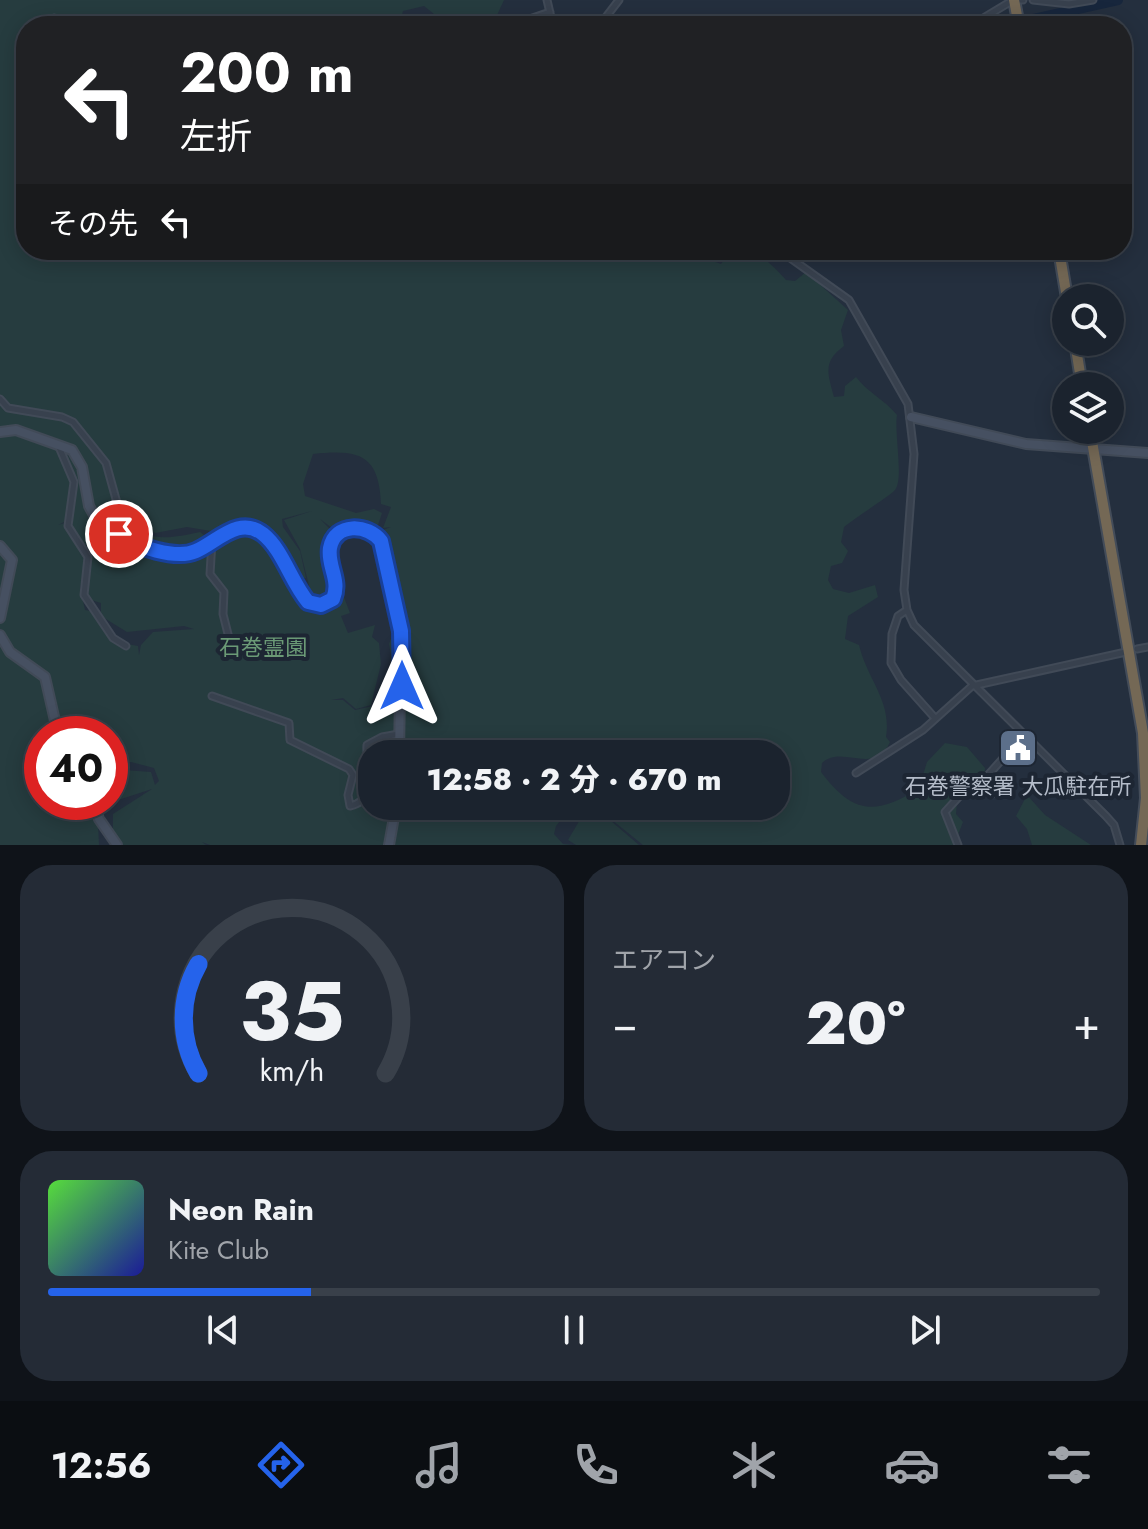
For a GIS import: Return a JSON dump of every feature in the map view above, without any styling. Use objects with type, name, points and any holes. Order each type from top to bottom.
[{"type":"highway","points":[[1061,260],[1065,284]]},
{"type":"highway","points":[[1092,444],[1143,733],[1146,798],[1141,845]]},
{"type":"street","points":[[547,0],[551,16]]},
{"type":"street","points":[[607,16],[619,0]]},
{"type":"street","points":[[1033,0],[1069,4],[1093,0]]},
{"type":"street","points":[[985,16],[1008,1]]},
{"type":"street","points":[[538,16],[550,12]]},
{"type":"street","points":[[793,260],[849,300],[893,376],[911,417],[914,454],[905,564],[907,610],[922,635],[1106,816],[1114,825],[1120,845]]},
{"type":"street","points":[[0,399],[8,408],[69,420],[91,441],[110,470],[119,510],[106,524]]},
{"type":"street","points":[[911,417],[1003,440],[1148,453]]},
{"type":"street","points":[[0,432],[16,430],[58,443],[79,459],[89,506],[128,541],[188,553],[238,528],[262,533],[304,597],[314,605],[333,599],[336,591],[330,554],[334,538],[346,529],[357,528],[377,536],[401,631],[400,740]]},
{"type":"street","points":[[58,443],[74,482],[68,526],[88,557],[84,595],[113,638],[126,646]]},
{"type":"street","points":[[212,541],[210,574],[224,592],[223,614],[230,642]]},
{"type":"street","points":[[0,546],[7,551],[12,562],[0,618]]},
{"type":"street","points":[[0,562],[12,562]]},
{"type":"street","points":[[907,610],[898,616],[892,634],[891,663],[901,680],[934,717]]},
{"type":"street","points":[[0,635],[10,652],[45,677],[54,716]]},
{"type":"street","points":[[1137,649],[1148,647]]},
{"type":"street","points":[[856,773],[923,730],[972,686],[1126,652]]},
{"type":"street","points":[[212,696],[289,723],[290,740],[349,769],[353,775],[348,795],[350,806],[361,800],[369,786],[367,745],[382,737],[400,734]]},
{"type":"street","points":[[958,845],[945,812],[966,789],[992,794],[987,787],[989,774],[1023,735]]},
{"type":"street","points":[[100,820],[117,845]]},
{"type":"street","points":[[389,845],[393,820]]},
{"type":"green space","name":"石巻霊園","points":[[0,0],[504,0],[497,16],[436,16],[424,6],[403,11],[402,16],[16,16],[16,260],[710,260],[721,264],[724,260],[765,260],[786,280],[795,281],[806,272],[848,310],[841,330],[844,346],[832,357],[828,369],[834,397],[844,396],[845,386],[856,377],[897,415],[899,476],[895,490],[844,527],[841,542],[848,551],[842,563],[831,566],[828,580],[833,589],[849,593],[875,585],[878,597],[848,616],[845,639],[859,645],[882,701],[887,724],[886,737],[890,742],[876,757],[830,758],[822,763],[821,772],[832,786],[854,803],[865,806],[889,804],[919,788],[927,762],[945,743],[967,747],[985,768],[983,781],[977,789],[957,802],[956,814],[963,822],[954,845],[643,845],[612,820],[790,820],[790,740],[358,740],[358,820],[561,820],[554,834],[563,844],[573,845],[210,845],[202,842],[206,845],[123,845],[113,833],[113,820],[128,820],[128,804],[152,789],[128,797],[128,770],[151,772],[155,785],[159,781],[154,768],[128,762],[128,716],[24,716],[24,820],[98,820],[99,845],[0,845]],"holes":[[[15,428],[63,442],[79,457],[93,502],[103,518],[114,504],[114,495],[133,521],[155,533],[187,527],[211,531],[244,524],[265,529],[291,570],[302,578],[306,578],[300,551],[283,527],[282,519],[312,511],[284,520],[300,549],[312,598],[334,591],[327,555],[334,533],[320,519],[336,531],[362,522],[377,528],[382,513],[374,509],[356,513],[305,496],[303,484],[313,454],[343,453],[364,459],[376,475],[381,504],[391,507],[383,528],[391,527],[383,530],[382,538],[399,604],[389,605],[394,631],[389,644],[395,677],[380,686],[373,706],[355,710],[343,700],[331,700],[343,698],[356,709],[371,705],[381,664],[379,643],[372,637],[375,625],[348,633],[341,616],[350,613],[342,592],[328,608],[307,608],[266,545],[251,534],[238,534],[186,558],[144,552],[119,542],[88,516],[78,469],[64,450],[9,434]],[[65,523],[92,554],[85,592],[88,599],[101,603],[101,616],[127,632],[184,626],[194,629],[153,632],[141,645],[139,655],[138,646],[127,644],[126,648],[115,644],[90,611],[85,610],[80,588],[87,560]]]},
{"type":"green space","points":[[121,517],[149,535],[168,537],[200,532],[210,540],[185,548],[148,544],[114,526]]},
{"type":"green space","points":[[1027,795],[1045,815],[1091,845],[1032,845],[1027,829],[1016,816]]},
{"type":"green space","points":[[580,820],[610,820],[639,845],[576,845],[568,840]]},
{"type":"waterway","points":[[1047,16],[1118,0]]},
{"type":"place","name":"石巻警察署 大瓜駐在所","points":[[1018,748]]},
{"type":"route","points":[[119,534],[138,545],[188,553],[195,552],[229,531],[238,528],[255,530],[269,540],[308,602],[321,605],[329,603],[336,591],[330,554],[334,538],[346,529],[373,532],[381,541],[395,599],[401,631],[402,686]]}]
